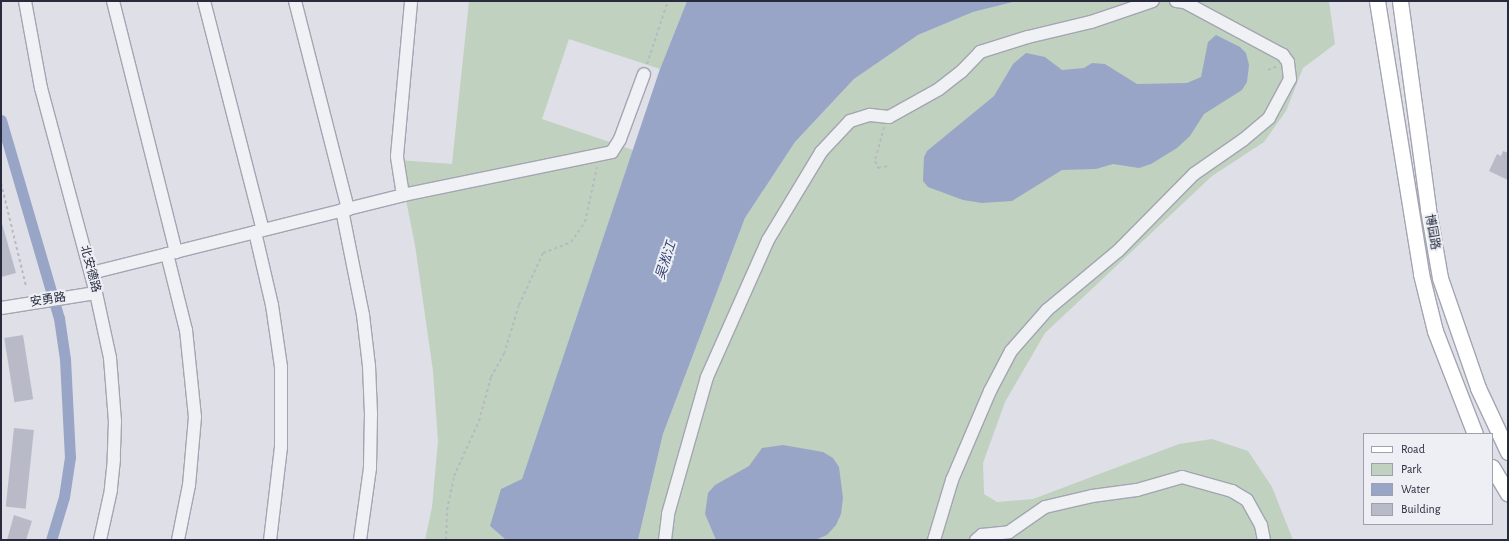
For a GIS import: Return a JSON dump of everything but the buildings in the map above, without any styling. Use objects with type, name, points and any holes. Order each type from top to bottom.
[{"type":"main road","name":"博园路","points":[[1377,1],[1421,274],[1435,331],[1475,433]]},
{"type":"main road","name":"博园路","points":[[1400,1],[1428,209],[1440,278],[1478,388],[1508,452]]},
{"type":"main road","points":[[1493,469],[1508,494]]},
{"type":"street","name":"北安德路","points":[[25,1],[41,88],[91,273],[110,358],[115,421],[111,490],[100,540]]},
{"type":"street","points":[[113,1],[172,253],[186,330],[195,417],[189,485],[178,540]]},
{"type":"street","points":[[204,1],[259,231],[281,367],[281,447],[270,540]]},
{"type":"street","points":[[296,1],[345,210],[362,308],[369,366],[371,414],[370,468],[360,540]]},
{"type":"street","points":[[403,195],[397,156],[411,1]]},
{"type":"street","points":[[665,540],[668,514],[707,377],[768,240],[821,152],[850,121],[870,115],[889,117],[939,89],[961,72],[980,52],[1028,37],[1091,22],[1153,1]]},
{"type":"street","points":[[934,540],[952,480],[990,391],[1011,351],[1047,310],[1118,251],[1194,174],[1243,140],[1269,118],[1290,79],[1288,62],[1283,55],[1184,2],[1176,1]]},
{"type":"street","points":[[91,273],[403,195],[601,156],[615,148],[644,74]]},
{"type":"street","name":"安勇路","points":[[1,307],[96,293]]},
{"type":"street","points":[[976,540],[982,535],[1009,532],[1025,523],[1045,507],[1092,496],[1137,490],[1182,477],[1232,491],[1248,500],[1261,525],[1264,540]]},
{"type":"path","points":[[644,74],[668,1]]},
{"type":"path","points":[[889,117],[882,132],[875,161],[878,168],[889,166]]},
{"type":"path","points":[[446,540],[447,510],[454,476],[479,421],[492,377],[504,354],[520,305],[543,253],[571,242],[585,222],[601,156]]},
{"type":"path","points":[[1,183],[26,286]]},
{"type":"green space","points":[[469,1],[687,1],[660,69],[569,39],[542,119],[633,150],[522,479],[490,526],[506,540],[425,540],[432,507],[438,441],[433,371],[415,245],[398,160],[452,164]]},
{"type":"green space","points":[[1017,1],[1329,1],[1335,44],[1303,68],[1286,111],[1264,142],[1212,176],[1045,333],[1005,402],[983,463],[984,494],[997,502],[1033,499],[1179,444],[1212,439],[1248,451],[1272,487],[1293,540],[638,540],[663,434],[745,218],[795,142],[854,79],[918,35],[973,12]]},
{"type":"water","name":"吴淞江","points":[[687,1],[1017,1],[973,12],[918,35],[854,79],[795,142],[745,218],[663,434],[638,540],[506,540],[490,526],[501,489],[522,479],[660,69]]},
{"type":"water","points":[[1216,35],[1240,47],[1246,53],[1249,65],[1247,82],[1242,90],[1204,114],[1190,136],[1177,148],[1151,164],[1139,168],[1113,164],[1096,169],[1062,170],[1012,201],[982,203],[963,200],[928,187],[923,181],[924,157],[927,151],[994,96],[1013,64],[1026,53],[1045,57],[1062,70],[1084,68],[1092,63],[1105,64],[1137,84],[1187,83],[1201,77],[1208,42]]},
{"type":"water","points":[[783,445],[823,452],[833,458],[839,467],[843,498],[841,514],[836,525],[827,535],[815,540],[716,540],[705,514],[708,493],[715,485],[749,466],[762,448]]},
{"type":"waterway","points":[[1,120],[59,318],[65,359],[70,457],[64,497],[51,540]]}]
